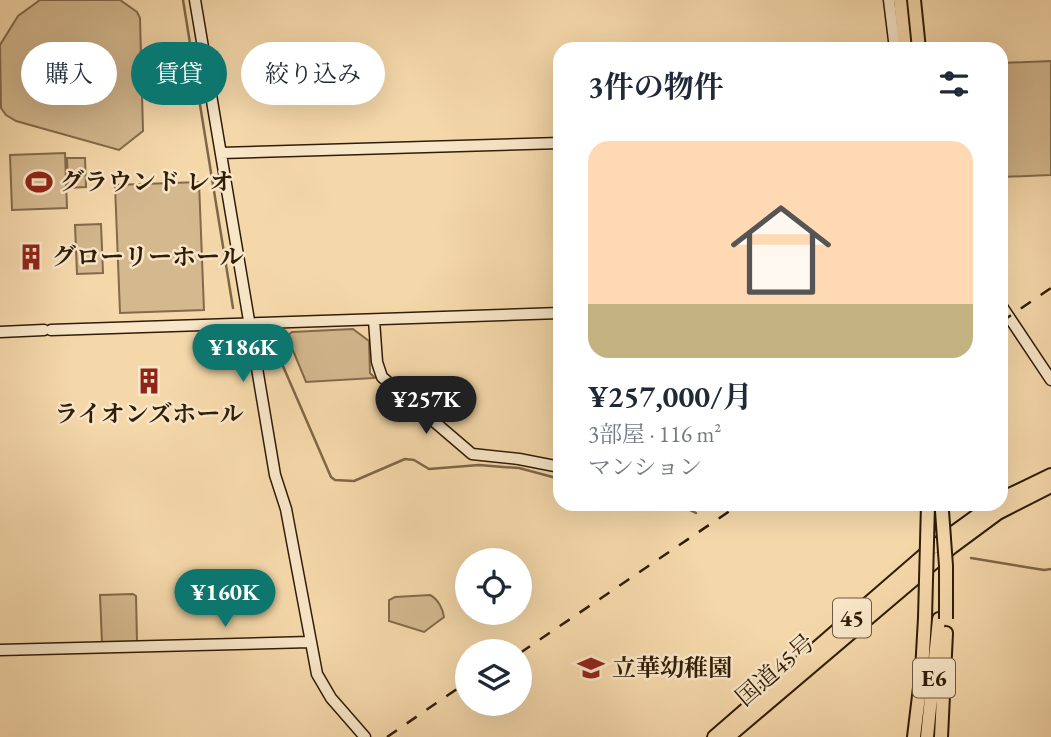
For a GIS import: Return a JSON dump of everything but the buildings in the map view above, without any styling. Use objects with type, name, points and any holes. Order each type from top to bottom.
[{"type":"highway","points":[[900,0],[904,42]]},
{"type":"highway","points":[[914,0],[918,42]]},
{"type":"highway","points":[[1008,496],[1051,475]]},
{"type":"highway","name":"国道45号","points":[[1008,508],[1051,486]]},
{"type":"highway","name":"E6","points":[[914,737],[925,621],[928,511]]},
{"type":"highway","points":[[941,737],[942,618],[946,566],[942,511]]},
{"type":"highway","name":"国道45号","points":[[714,737],[932,548],[983,511]]},
{"type":"highway","name":"国道45号","points":[[728,737],[952,547],[1002,511]]},
{"type":"highway","name":"E6","points":[[927,737],[942,618]]},
{"type":"highway","points":[[907,737],[925,621]]},
{"type":"street","points":[[195,0],[275,475],[286,509],[310,642],[322,684],[365,737]]},
{"type":"street","points":[[889,0],[894,42]]},
{"type":"street","points":[[221,153],[553,143]]},
{"type":"street","points":[[0,332],[553,313]]},
{"type":"street","points":[[1008,316],[1051,380]]},
{"type":"street","points":[[374,320],[377,362],[382,377],[464,449],[482,457],[519,459],[553,466]]},
{"type":"street","points":[[0,650],[310,642]]},
{"type":"shaded area","points":[[40,0],[120,0],[137,12],[140,18],[141,42],[131,42],[131,105],[142,105],[143,131],[119,150],[16,121],[6,115],[1,108],[0,45],[18,16]]},
{"type":"shaded area","points":[[1051,61],[1051,175],[1008,177],[1008,63]]},
{"type":"shaded area","name":"グラウンド レオ","points":[[65,153],[67,208],[12,210],[10,155]]},
{"type":"shaded area","points":[[67,158],[85,158],[86,187],[68,188]]},
{"type":"shaded area","points":[[199,182],[204,310],[120,313],[115,185]]},
{"type":"shaded area","points":[[101,224],[103,273],[77,274],[75,225]]},
{"type":"shaded area","points":[[353,329],[369,341],[370,373],[375,378],[306,382],[287,336],[292,332]]},
{"type":"shaded area","points":[[100,595],[136,596],[137,642],[102,643]]},
{"type":"shaded area","points":[[430,595],[440,604],[444,617],[424,632],[389,621],[389,600],[395,597]]},
{"type":"waterway","points":[[183,0],[233,308]]},
{"type":"waterway","points":[[273,343],[331,477],[335,480],[354,481],[405,459],[414,460],[429,469],[479,465],[519,468],[553,477]]},
{"type":"waterway","points":[[692,511],[696,513]]},
{"type":"waterway","points":[[971,558],[1051,569]]},
{"type":"railway","points":[[1008,317],[1051,288]]},
{"type":"railway","points":[[532,645],[730,511]]},
{"type":"railway","points":[[387,737],[455,690]]},
{"type":"place","name":"グラウンド レオ","points":[[39,182]]},
{"type":"place","name":"グローリーホール","points":[[31,257]]},
{"type":"place","name":"ライオンズホール","points":[[149,381]]},
{"type":"place","name":"立華幼稚園","points":[[591,668]]}]
